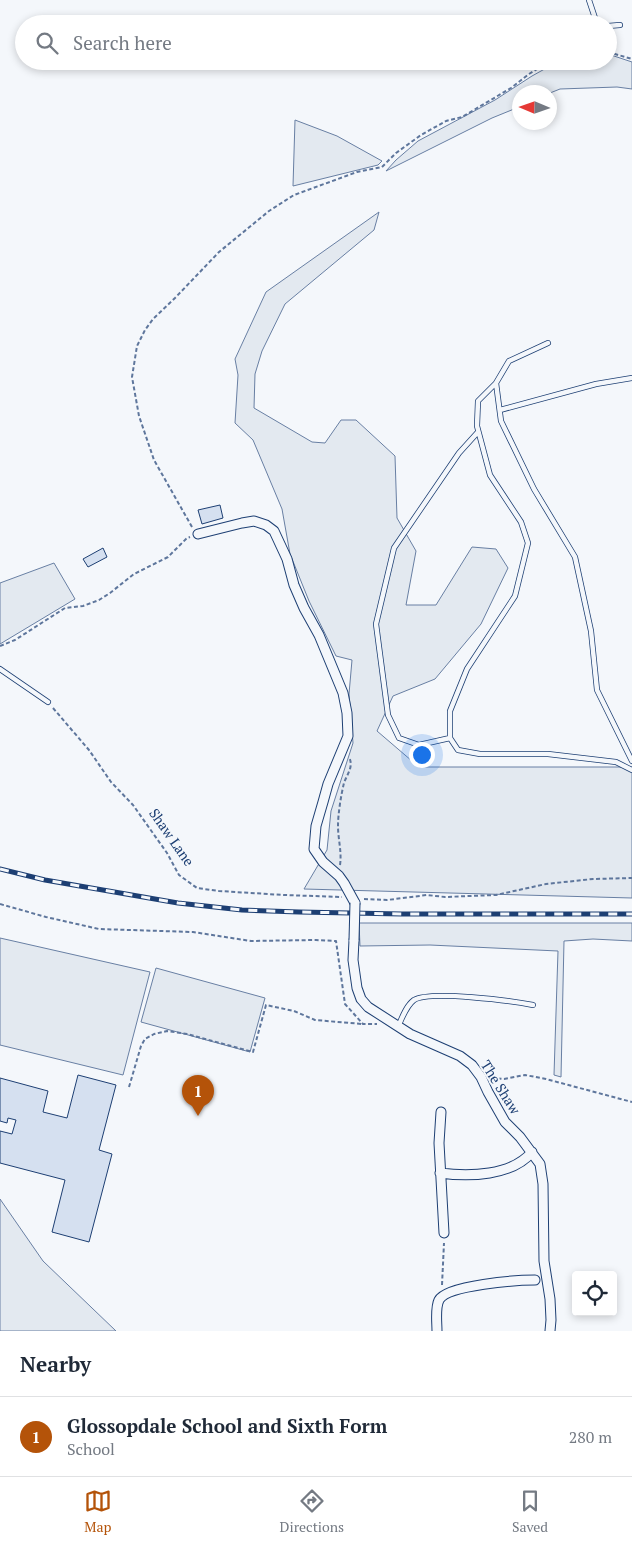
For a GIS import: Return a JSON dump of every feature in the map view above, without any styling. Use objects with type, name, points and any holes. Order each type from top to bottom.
[{"type":"street","points":[[198,534],[242,522],[254,521],[266,525],[274,531],[287,560],[294,586],[319,635],[343,693],[347,713],[348,736],[325,793],[318,818],[314,849],[344,883],[353,900]]},
{"type":"street","name":"The Shaw","points":[[353,900],[353,960],[357,988],[361,999],[368,1007],[395,1025],[460,1056],[472,1065],[481,1077],[505,1122],[520,1137],[540,1164],[542,1171],[544,1261],[550,1299],[550,1331]]},
{"type":"street","points":[[441,1112],[438,1143],[444,1232]]},
{"type":"street","points":[[440,1173],[472,1175],[494,1172],[526,1160],[532,1152]]},
{"type":"street","points":[[437,1331],[438,1302],[448,1293],[513,1280],[535,1280]]},
{"type":"lane","points":[[589,0],[594,15]]},
{"type":"lane","points":[[548,344],[509,361],[496,383],[478,400],[477,426],[490,476],[520,522],[528,543],[515,596],[468,669],[450,711],[450,738],[458,750],[473,753],[548,754],[616,762],[632,770]]},
{"type":"lane","points":[[500,410],[596,384],[632,378]]},
{"type":"lane","points":[[496,383],[501,421],[534,489],[575,557],[590,631],[597,690],[632,761]]},
{"type":"lane","points":[[450,738],[420,745],[400,738],[388,715],[376,624],[394,548],[459,453],[478,432]]},
{"type":"lane","points":[[0,669],[48,702]]},
{"type":"lane","points":[[395,1025],[412,1001],[432,996],[472,997],[533,1005]]},
{"type":"path","points":[[617,55],[632,59]]},
{"type":"path","points":[[0,646],[15,640],[66,608],[83,606],[110,594],[134,574],[168,557],[187,538],[198,534],[186,518],[154,460],[139,416],[132,377],[137,346],[153,319],[219,252],[269,210],[294,194],[357,172],[382,167],[396,153],[421,135],[446,121],[462,117],[511,88],[535,70]]},
{"type":"path","name":"Shaw Lane","points":[[48,702],[89,750],[111,782],[132,805],[167,853],[179,876],[197,888],[353,900],[387,900],[427,895],[446,897],[496,895],[546,884],[632,878]]},
{"type":"path","points":[[334,872],[340,867],[339,812],[344,782],[350,769],[351,761],[348,755],[342,753]]},
{"type":"path","points":[[0,904],[99,929],[193,932],[251,941],[336,941],[345,1004],[363,1024]]},
{"type":"path","points":[[129,1087],[141,1046],[146,1039],[154,1034],[167,1031],[187,1034],[252,1052],[266,1005],[294,1011],[315,1020],[395,1025]]},
{"type":"path","points":[[481,1077],[504,1079],[525,1075],[632,1102]]},
{"type":"path","points":[[441,1298],[444,1232]]},
{"type":"shaded area","points":[[617,57],[632,62],[632,89],[617,87],[557,90],[557,85],[518,85],[543,70],[617,70]]},
{"type":"shaded area","points":[[512,89],[512,110],[386,171],[418,141]]},
{"type":"shaded area","points":[[295,120],[337,136],[382,161],[378,165],[293,186]]},
{"type":"shaded area","points":[[379,212],[374,230],[285,304],[262,351],[255,374],[254,408],[312,442],[325,443],[341,420],[356,420],[395,456],[397,518],[416,551],[406,605],[436,605],[472,547],[496,549],[508,568],[481,624],[435,679],[393,696],[377,731],[419,767],[632,767],[632,898],[304,889],[327,850],[331,811],[353,743],[349,694],[352,660],[336,656],[309,601],[290,554],[282,509],[253,440],[235,423],[238,375],[235,359],[266,292]]},
{"type":"shaded area","points":[[54,563],[75,599],[0,644],[0,583]]},
{"type":"shaded area","points":[[359,923],[632,923],[632,941],[593,939],[564,941],[561,1077],[554,1075],[558,951],[430,945],[360,946]]},
{"type":"shaded area","points":[[0,938],[150,972],[123,1075],[0,1045]]},
{"type":"shaded area","points":[[156,968],[265,998],[250,1052],[141,1022]]},
{"type":"shaded area","points":[[0,1199],[43,1261],[116,1331],[0,1331]]},
{"type":"building","points":[[220,505],[223,518],[202,524],[198,510]]},
{"type":"building","points":[[103,548],[107,557],[88,567],[83,559]]},
{"type":"building","points":[[78,1075],[116,1085],[99,1150],[112,1154],[89,1242],[52,1232],[65,1180],[0,1163],[0,1131],[12,1134],[16,1120],[8,1118],[7,1123],[0,1121],[0,1078],[48,1091],[43,1112],[67,1118]]},
{"type":"railway","points":[[0,869],[45,880],[178,903],[242,910],[402,914],[632,914]]},
{"type":"place","name":"Glossopdale School and Sixth Form","points":[[198,1116]]}]
